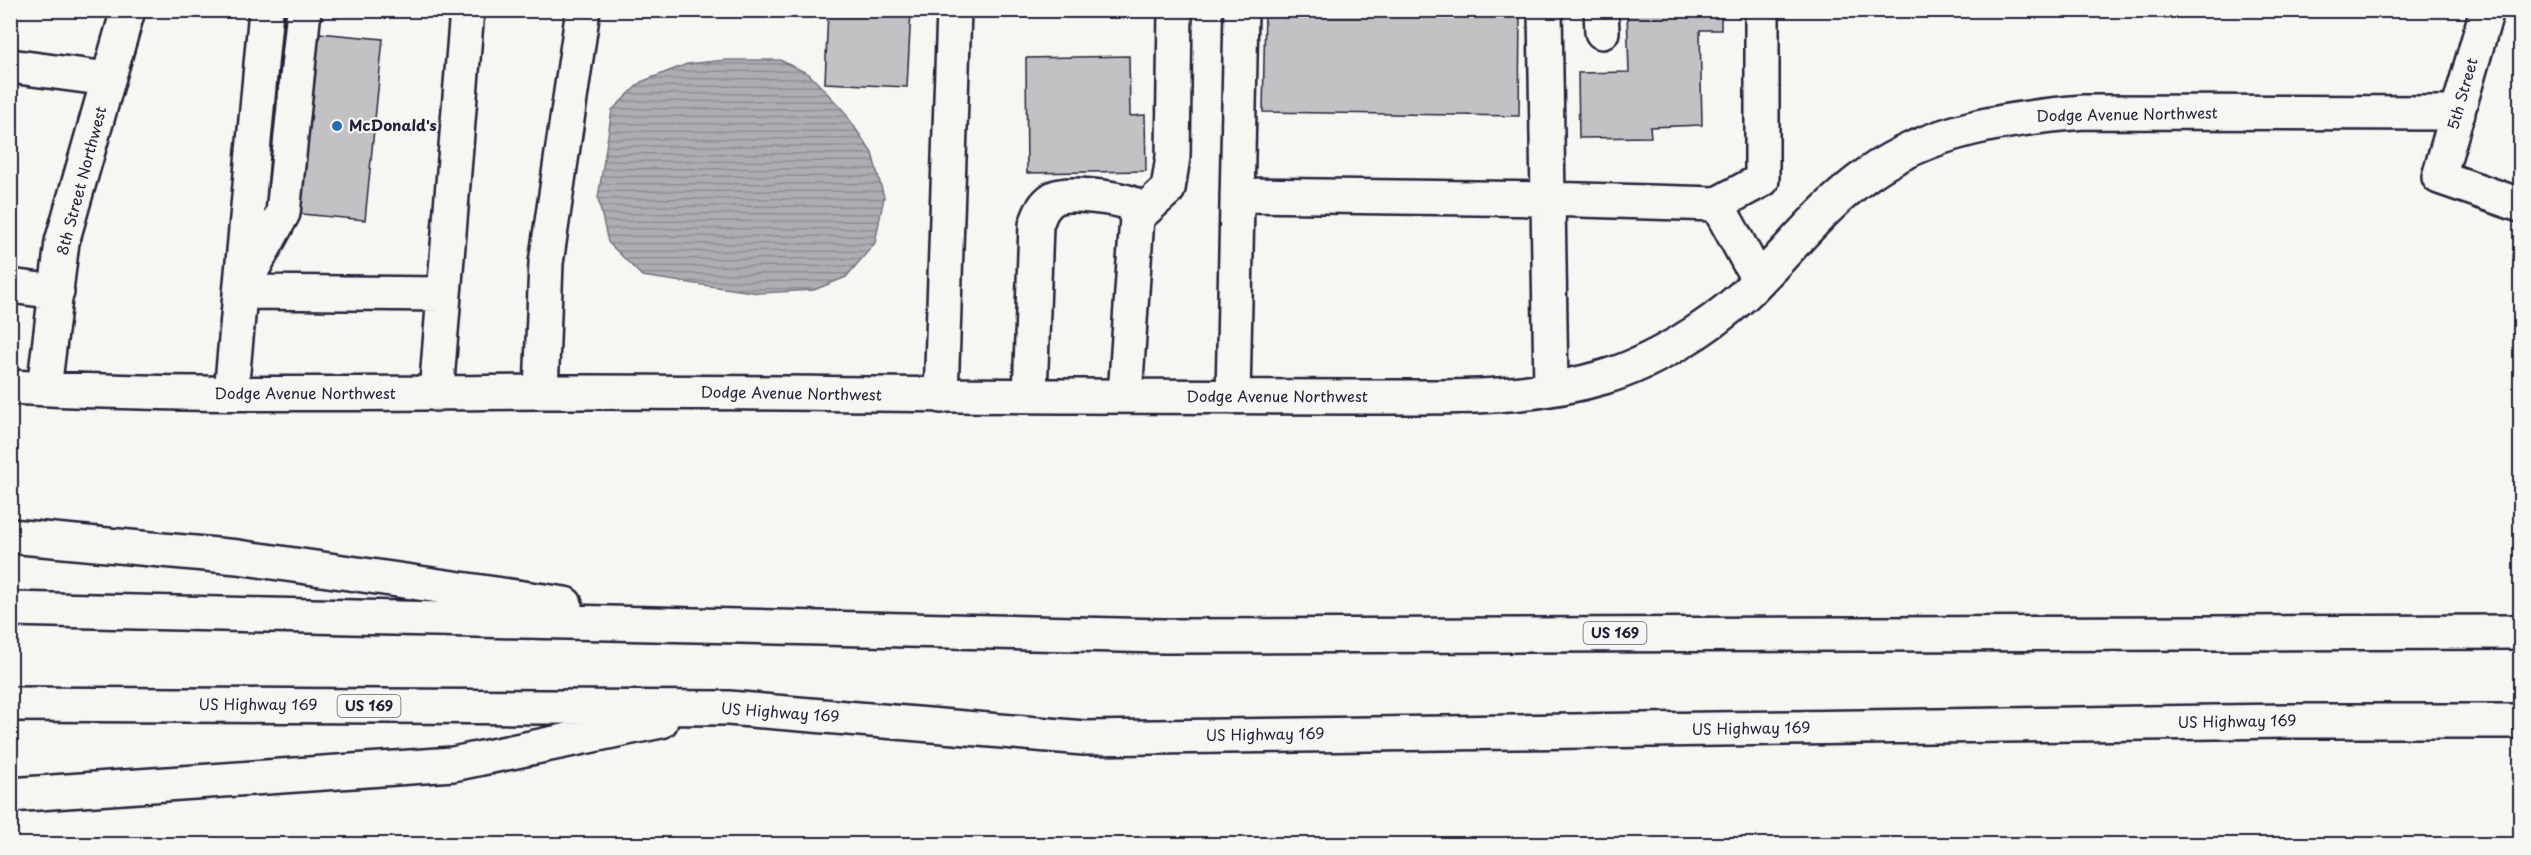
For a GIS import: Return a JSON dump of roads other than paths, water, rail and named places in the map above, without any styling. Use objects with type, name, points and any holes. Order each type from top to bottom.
[{"type":"main road","name":"8th Street Northwest","points":[[44,389],[62,242],[128,10]]},
{"type":"main road","points":[[231,393],[266,10]]},
{"type":"main road","points":[[240,292],[283,213],[304,10]]},
{"type":"main road","points":[[542,392],[546,263],[583,10]]},
{"type":"main road","points":[[941,396],[954,10]]},
{"type":"main road","points":[[1137,217],[1168,189],[1173,157],[1175,10]]},
{"type":"main road","points":[[1233,397],[1241,10]]},
{"type":"main road","points":[[1545,10],[1546,199],[1551,388]]},
{"type":"main road","points":[[1236,195],[1546,199],[1717,204],[1762,180],[1762,10]]},
{"type":"main road","name":"5th Street","points":[[2487,10],[2439,177],[2520,206]]},
{"type":"main road","points":[[436,394],[464,14]]},
{"type":"main road","points":[[10,66],[108,79]]},
{"type":"main road","name":"Dodge Avenue Northwest","points":[[10,387],[93,393],[542,392],[941,396],[1484,396],[1551,388],[1607,377],[1659,353],[1709,322],[1743,296],[1828,204],[1872,171],[1920,145],[1971,128],[2025,117],[2084,112],[2458,113]]},
{"type":"main road","points":[[1030,396],[1036,225],[1042,208],[1056,197],[1116,197],[1130,203],[1137,217],[1125,396]]},
{"type":"main road","points":[[1717,204],[1758,279]]},
{"type":"main road","points":[[10,286],[57,292]]},
{"type":"main road","points":[[240,292],[444,294]]},
{"type":"main road","points":[[10,536],[238,557],[709,625]]},
{"type":"main road","name":"US 169","points":[[10,609],[1163,636],[2520,632]]},
{"type":"main road","name":"US Highway 169","points":[[10,704],[728,708],[1084,738],[2286,721],[2520,721]]},
{"type":"main road","points":[[10,795],[453,764],[728,708]]},
{"type":"place","name":"McDonald's","points":[[337,126]]}]
